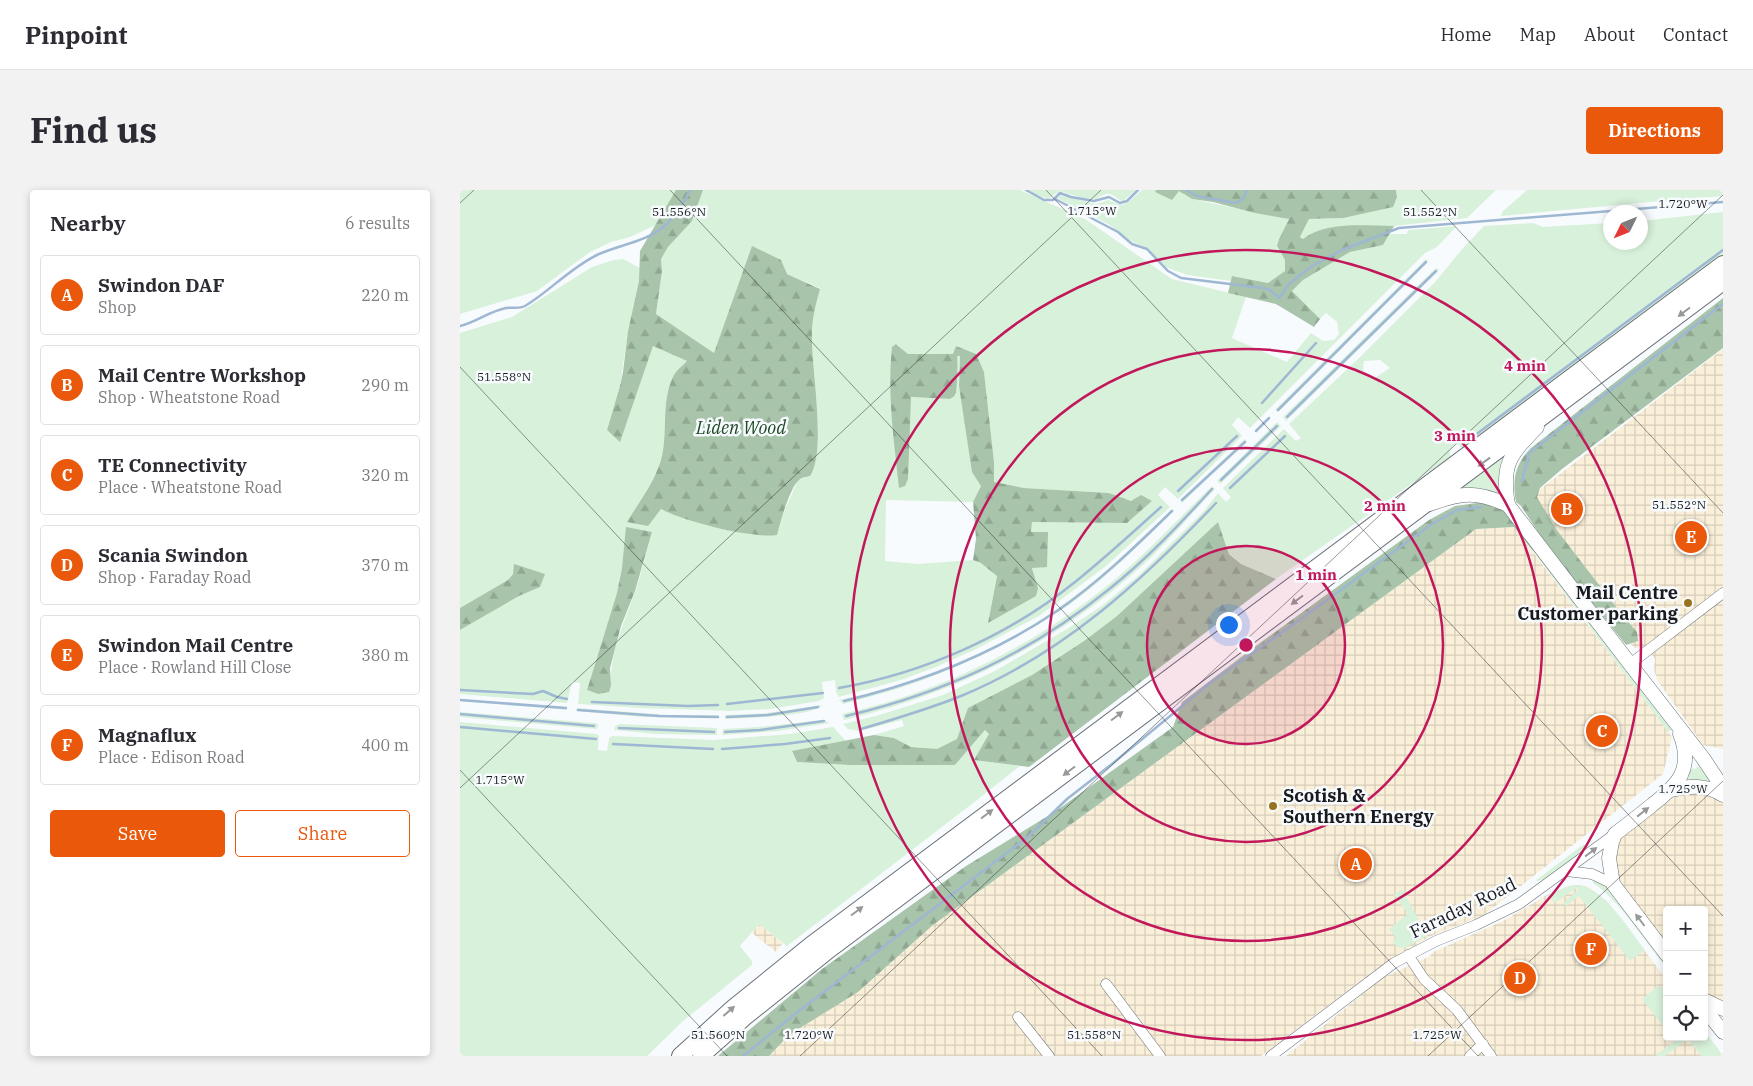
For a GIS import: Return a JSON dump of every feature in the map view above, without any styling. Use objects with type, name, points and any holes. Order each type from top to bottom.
[{"type":"highway","points":[[680,1056],[733,1008],[811,945],[1723,264]]},
{"type":"highway","points":[[701,1056],[745,1017],[830,949],[1723,282]]},
{"type":"main road","points":[[1508,505],[1505,478],[1512,456],[1516,449],[1563,402]]},
{"type":"main road","points":[[1420,508],[1451,496],[1469,494],[1492,498],[1508,505],[1723,788]]},
{"type":"main road","name":"Faraday Road","points":[[1615,834],[1671,790],[1682,772],[1686,760],[1685,747],[1676,724]]},
{"type":"main road","name":"Faraday Road","points":[[1671,790],[1702,786],[1712,788],[1723,795]]},
{"type":"main road","points":[[1615,834],[1609,858],[1613,884],[1663,951]]},
{"type":"main road","points":[[1708,1002],[1723,1009]]},
{"type":"main road","points":[[1708,1013],[1723,1032]]},
{"type":"street","points":[[1630,664],[1723,593]]},
{"type":"street","name":"Faraday Road","points":[[1270,1056],[1386,968],[1408,955],[1514,906],[1566,871],[1615,834]]},
{"type":"street","points":[[1566,871],[1592,874],[1613,884]]},
{"type":"street","points":[[1408,955],[1424,979],[1453,1005],[1491,1056]]},
{"type":"street","points":[[1106,984],[1160,1056]]},
{"type":"street","points":[[1018,1016],[1049,1056]]},
{"type":"street","points":[[1470,1056],[1483,1044]]},
{"type":"shaded area","points":[[1723,349],[1723,749],[1703,745],[1657,680],[1654,669],[1655,659],[1645,647],[1636,648],[1626,641],[1526,512],[1539,490]]},
{"type":"shaded area","points":[[1514,527],[1672,737],[1663,774],[1484,915],[1429,937],[1371,973],[1261,1056],[769,1056],[789,1035],[858,992],[933,925],[1476,529]]},
{"type":"shaded area","points":[[1697,790],[1723,800],[1723,1004],[1708,996],[1708,906],[1663,906],[1663,939],[1616,876],[1613,857],[1619,839],[1680,793]]},
{"type":"shaded area","points":[[1569,886],[1589,887],[1609,904],[1663,975],[1663,1041],[1708,1041],[1708,1035],[1723,1056],[1286,1056],[1384,977],[1430,956],[1433,952],[1503,921],[1547,895]]},
{"type":"shaded area","points":[[759,924],[783,943],[776,952],[752,933]]},
{"type":"green space","points":[[460,190],[676,190],[656,225],[590,252],[537,291],[460,314]]},
{"type":"green space","name":"Liden Wood","points":[[676,190],[703,190],[692,221],[668,247],[661,259],[662,271],[656,314],[714,353],[752,246],[781,260],[787,274],[820,289],[813,317],[812,334],[818,429],[815,464],[810,476],[800,479],[792,490],[777,535],[766,536],[735,532],[685,519],[661,509],[648,526],[627,522],[650,484],[661,460],[669,389],[678,369],[687,361],[653,346],[620,442],[607,430],[623,372],[628,331],[639,281],[640,251]]},
{"type":"green space","points":[[703,190],[1020,190],[1085,219],[1172,279],[1246,297],[1232,338],[1287,362],[1311,333],[1323,341],[1334,340],[1339,334],[1337,322],[1326,313],[1320,319],[1292,291],[1303,280],[1350,252],[1383,245],[1389,234],[1407,234],[1408,230],[1457,226],[1437,247],[1425,253],[1250,428],[1238,417],[1232,425],[1242,436],[1178,499],[1165,487],[1158,495],[1170,507],[1106,566],[1039,616],[974,650],[901,680],[839,697],[836,692],[835,680],[822,682],[824,698],[819,701],[770,709],[730,711],[578,704],[580,683],[572,682],[567,703],[460,694],[460,630],[519,596],[540,587],[513,574],[508,580],[460,608],[460,333],[512,317],[592,267],[613,260],[623,259],[640,268],[639,281],[628,331],[620,386],[607,430],[620,441],[653,346],[687,361],[675,374],[669,388],[661,460],[650,484],[628,521],[660,509],[683,518],[753,535],[776,535],[798,480],[810,476],[815,464],[818,429],[812,334],[813,317],[820,288],[787,274],[714,353],[656,314],[662,271],[661,259],[668,247],[692,221]],"holes":[[[897,344],[908,354],[954,354],[956,346],[984,372],[994,462],[993,482],[1024,488],[1109,493],[1131,501],[1152,501],[1127,523],[1032,522],[1031,532],[1048,532],[1032,567],[1038,588],[1017,607],[988,623],[997,575],[981,563],[973,560],[918,564],[885,561],[886,500],[973,502],[981,486],[959,386],[960,356],[957,355],[956,394],[950,399],[911,397],[909,427]],[[652,532],[637,585],[615,649],[611,685],[598,694],[587,690],[617,593],[622,568]]]},
{"type":"green space","points":[[1029,190],[1136,190],[1123,201],[1111,194],[1091,199],[1060,191],[1048,199]]},
{"type":"green space","points":[[1142,190],[1156,190],[1155,192],[1179,191],[1192,199],[1289,219],[1277,246],[1285,260],[1285,271],[1268,283],[1233,276],[1231,281],[1188,275],[1166,267],[1147,248],[1133,242],[1108,224],[1057,198],[1061,195],[1096,204],[1108,200],[1122,205]]},
{"type":"green space","points":[[1156,190],[1396,190],[1397,197],[1393,207],[1343,218],[1309,219],[1300,237],[1303,239],[1312,233],[1334,227],[1359,225],[1394,226],[1383,245],[1350,252],[1303,280],[1292,291],[1320,319],[1314,327],[1276,304],[1228,293],[1232,276],[1268,283],[1285,271],[1285,260],[1277,246],[1289,219],[1192,199],[1179,191],[1172,200],[1155,192]]},
{"type":"green space","points":[[1396,190],[1496,190],[1467,218],[1394,226],[1337,227],[1303,239],[1300,237],[1309,219],[1343,218],[1397,197]]},
{"type":"green space","points":[[1527,190],[1723,190],[1723,196],[1603,205],[1501,216],[1502,212]]},
{"type":"green space","points":[[1723,212],[1723,259],[1462,448],[1456,443],[1450,450],[1450,457],[1276,579],[1241,564],[1229,553],[1218,522],[1117,616],[1084,641],[1032,675],[969,708],[958,739],[937,749],[911,747],[894,738],[874,735],[904,726],[902,720],[859,731],[848,729],[843,724],[876,716],[943,695],[995,671],[1067,629],[1103,605],[1139,575],[1204,511],[1218,493],[1226,502],[1231,497],[1223,488],[1284,429],[1296,441],[1301,438],[1289,424],[1357,360],[1436,281],[1484,226],[1533,223],[1543,227],[1603,223],[1603,250],[1648,250],[1648,220]],"holes":[[[1380,360],[1390,368],[1373,379],[1363,370],[1364,361]]]},
{"type":"green space","points":[[1426,259],[1428,261],[1278,412],[1275,410]]},
{"type":"green space","points":[[1436,268],[1439,270],[1286,421],[1283,417]]},
{"type":"green space","points":[[1723,298],[1723,348],[1562,469],[1540,488],[1537,497],[1556,529],[1637,632],[1638,641],[1626,645],[1551,552],[1521,506],[1516,502],[1514,487],[1516,473],[1521,460],[1531,448]]},
{"type":"green space","points":[[896,344],[908,354],[953,354],[956,346],[976,354],[984,372],[994,462],[994,482],[1024,488],[1109,493],[1131,501],[1141,495],[1152,501],[1127,523],[1032,522],[1031,532],[1048,532],[1047,567],[1032,568],[1038,588],[1036,596],[988,623],[997,576],[981,563],[973,560],[976,539],[973,502],[981,486],[972,472],[959,386],[960,356],[957,356],[956,393],[953,397],[950,399],[911,397],[908,479],[905,486],[899,488],[890,383],[892,347]]},
{"type":"green space","points":[[1277,422],[1281,426],[1220,484],[1217,481]]},
{"type":"green space","points":[[1245,439],[1247,441],[1182,503],[1180,501]]},
{"type":"green space","points":[[1507,452],[1501,496],[1458,489]]},
{"type":"green space","points":[[1212,486],[1215,489],[1144,564],[1111,592],[1041,641],[966,680],[886,709],[844,720],[842,714],[879,705],[915,693],[985,664],[1051,626],[1083,604],[1126,570]]},
{"type":"green space","points":[[1484,502],[1503,509],[1535,549],[1533,551],[1514,527],[1476,529],[933,925],[858,992],[789,1035],[769,1056],[718,1056],[822,969],[966,866],[1056,811],[1173,727],[1182,702],[1429,520],[1455,506]]},
{"type":"green space","points":[[1172,509],[1174,510],[1149,535],[1097,583],[1069,605],[1023,633],[979,656],[936,675],[867,698],[843,704],[839,700],[889,688],[926,676],[1008,639],[1064,604],[1093,582]]},
{"type":"green space","points":[[1218,522],[1229,554],[1241,564],[1276,579],[1029,767],[974,760],[989,734],[985,730],[955,765],[849,765],[797,762],[792,751],[874,735],[894,738],[911,747],[937,749],[957,739],[968,708],[1032,675],[1084,641],[1117,616]]},
{"type":"green space","points":[[626,527],[652,532],[635,591],[621,626],[610,668],[611,685],[609,692],[598,694],[587,690],[617,593],[622,568]]},
{"type":"green space","points":[[1535,549],[1672,729],[1668,732],[1533,551]]},
{"type":"green space","points":[[514,564],[545,574],[540,587],[519,596],[460,630],[460,608],[508,580],[513,574]]},
{"type":"green space","points":[[460,699],[567,708],[567,710],[460,701]]},
{"type":"green space","points":[[823,705],[806,712],[792,714],[725,719],[725,715],[767,713]]},
{"type":"green space","points":[[577,708],[668,715],[719,715],[719,718],[642,717],[576,711]]},
{"type":"green space","points":[[460,712],[598,724],[597,729],[460,717]]},
{"type":"green space","points":[[822,720],[830,723],[778,731],[722,735],[723,729]]},
{"type":"green space","points":[[460,722],[597,734],[599,736],[598,750],[607,751],[609,738],[612,736],[714,740],[790,734],[833,727],[846,741],[792,752],[797,762],[849,765],[955,765],[985,730],[990,734],[974,760],[1020,766],[787,946],[759,924],[740,946],[752,961],[752,965],[682,1022],[647,1056],[460,1056]]},
{"type":"green space","points":[[620,724],[717,728],[717,735],[656,734],[614,730],[615,726]]},
{"type":"green space","points":[[1698,766],[1710,779],[1708,781],[1688,779],[1692,768],[1695,769]]},
{"type":"green space","points":[[1584,844],[1587,848],[1544,880],[1535,881]]},
{"type":"green space","points":[[1594,879],[1606,886],[1663,960],[1663,963],[1622,910],[1593,883]]},
{"type":"green space","points":[[1578,885],[1588,888],[1607,902],[1624,921],[1645,950],[1630,961],[1579,896],[1566,906],[1563,903],[1578,890],[1577,888],[1556,902],[1547,895],[1569,886]]},
{"type":"green space","points":[[1402,889],[1427,936],[1405,948],[1397,947],[1392,941],[1396,938],[1389,929],[1408,914],[1394,895]]},
{"type":"green space","points":[[1658,986],[1663,988],[1663,1026],[1642,999]]},
{"type":"green space","points":[[1708,1035],[1723,1056],[1701,1056],[1690,1041],[1708,1041]]},
{"type":"green space","points":[[1675,1041],[1685,1041],[1665,1056],[1655,1056]]},
{"type":"waterway","points":[[460,326],[500,309],[525,306],[587,260],[656,232],[675,215],[690,190]]},
{"type":"waterway","points":[[1026,190],[1044,200],[1053,200],[1060,193],[1094,201],[1109,197],[1120,203],[1127,201],[1138,190]]},
{"type":"waterway","points":[[1186,190],[1197,196],[1236,203],[1243,199],[1247,190]]},
{"type":"waterway","points":[[1055,199],[1118,232],[1132,244],[1147,249],[1168,271],[1181,278],[1263,288],[1270,290],[1279,298],[1289,284],[1312,266],[1342,250],[1399,228],[1723,202]]},
{"type":"waterway","points":[[1474,436],[1723,250]]},
{"type":"waterway","points":[[1278,410],[1426,262]]},
{"type":"waterway","points":[[1287,417],[1436,271]]},
{"type":"waterway","points":[[1522,481],[1529,453],[1723,304]]},
{"type":"waterway","points":[[1262,403],[1316,343]]},
{"type":"waterway","points":[[1256,431],[1269,418]]},
{"type":"waterway","points":[[1221,480],[1277,426]]},
{"type":"waterway","points":[[1178,491],[1237,436]]},
{"type":"waterway","points":[[1230,488],[1285,436]]},
{"type":"waterway","points":[[1182,500],[1245,442]]},
{"type":"waterway","points":[[846,716],[882,707],[951,683],[1016,652],[1048,633],[1078,613],[1136,567],[1212,489]]},
{"type":"waterway","points":[[861,729],[924,710],[961,696],[998,679],[1033,659],[1067,637],[1130,587],[1216,503]]},
{"type":"waterway","points":[[839,688],[902,673],[933,662],[964,650],[1022,619],[1075,582],[1161,507]]},
{"type":"waterway","points":[[743,1056],[800,1010],[1029,836],[1067,799],[1210,683],[1429,526],[1457,510],[1481,507]]},
{"type":"waterway","points":[[844,701],[900,686],[954,666],[1032,627],[1088,588],[1172,511]]},
{"type":"waterway","points":[[460,690],[533,694],[543,691],[567,699]]},
{"type":"waterway","points":[[727,704],[823,693]]},
{"type":"waterway","points":[[460,700],[566,708]]},
{"type":"waterway","points":[[592,702],[688,706],[718,705]]},
{"type":"waterway","points":[[727,717],[768,715],[818,707]]},
{"type":"waterway","points":[[578,710],[659,716],[718,717]]},
{"type":"waterway","points":[[460,714],[594,726]]},
{"type":"waterway","points":[[725,732],[760,730],[824,721]]},
{"type":"waterway","points":[[460,727],[596,739]]},
{"type":"waterway","points":[[619,728],[714,732]]},
{"type":"waterway","points":[[722,749],[830,738]]},
{"type":"waterway","points":[[613,744],[713,749]]},
{"type":"place","name":"Mail Centre Workshop","points":[[1567,509]]},
{"type":"place","name":"Swindon Mail Centre","points":[[1691,537]]},
{"type":"place","name":"Mail Centre Customer parking","points":[[1688,603]]},
{"type":"place","name":"TE Connectivity","points":[[1602,731]]},
{"type":"place","name":"Scotish & Southern Energy","points":[[1273,806]]},
{"type":"place","name":"Swindon DAF","points":[[1356,864]]},
{"type":"place","name":"Magnaflux","points":[[1591,949]]},
{"type":"place","name":"Scania Swindon","points":[[1520,978]]}]
